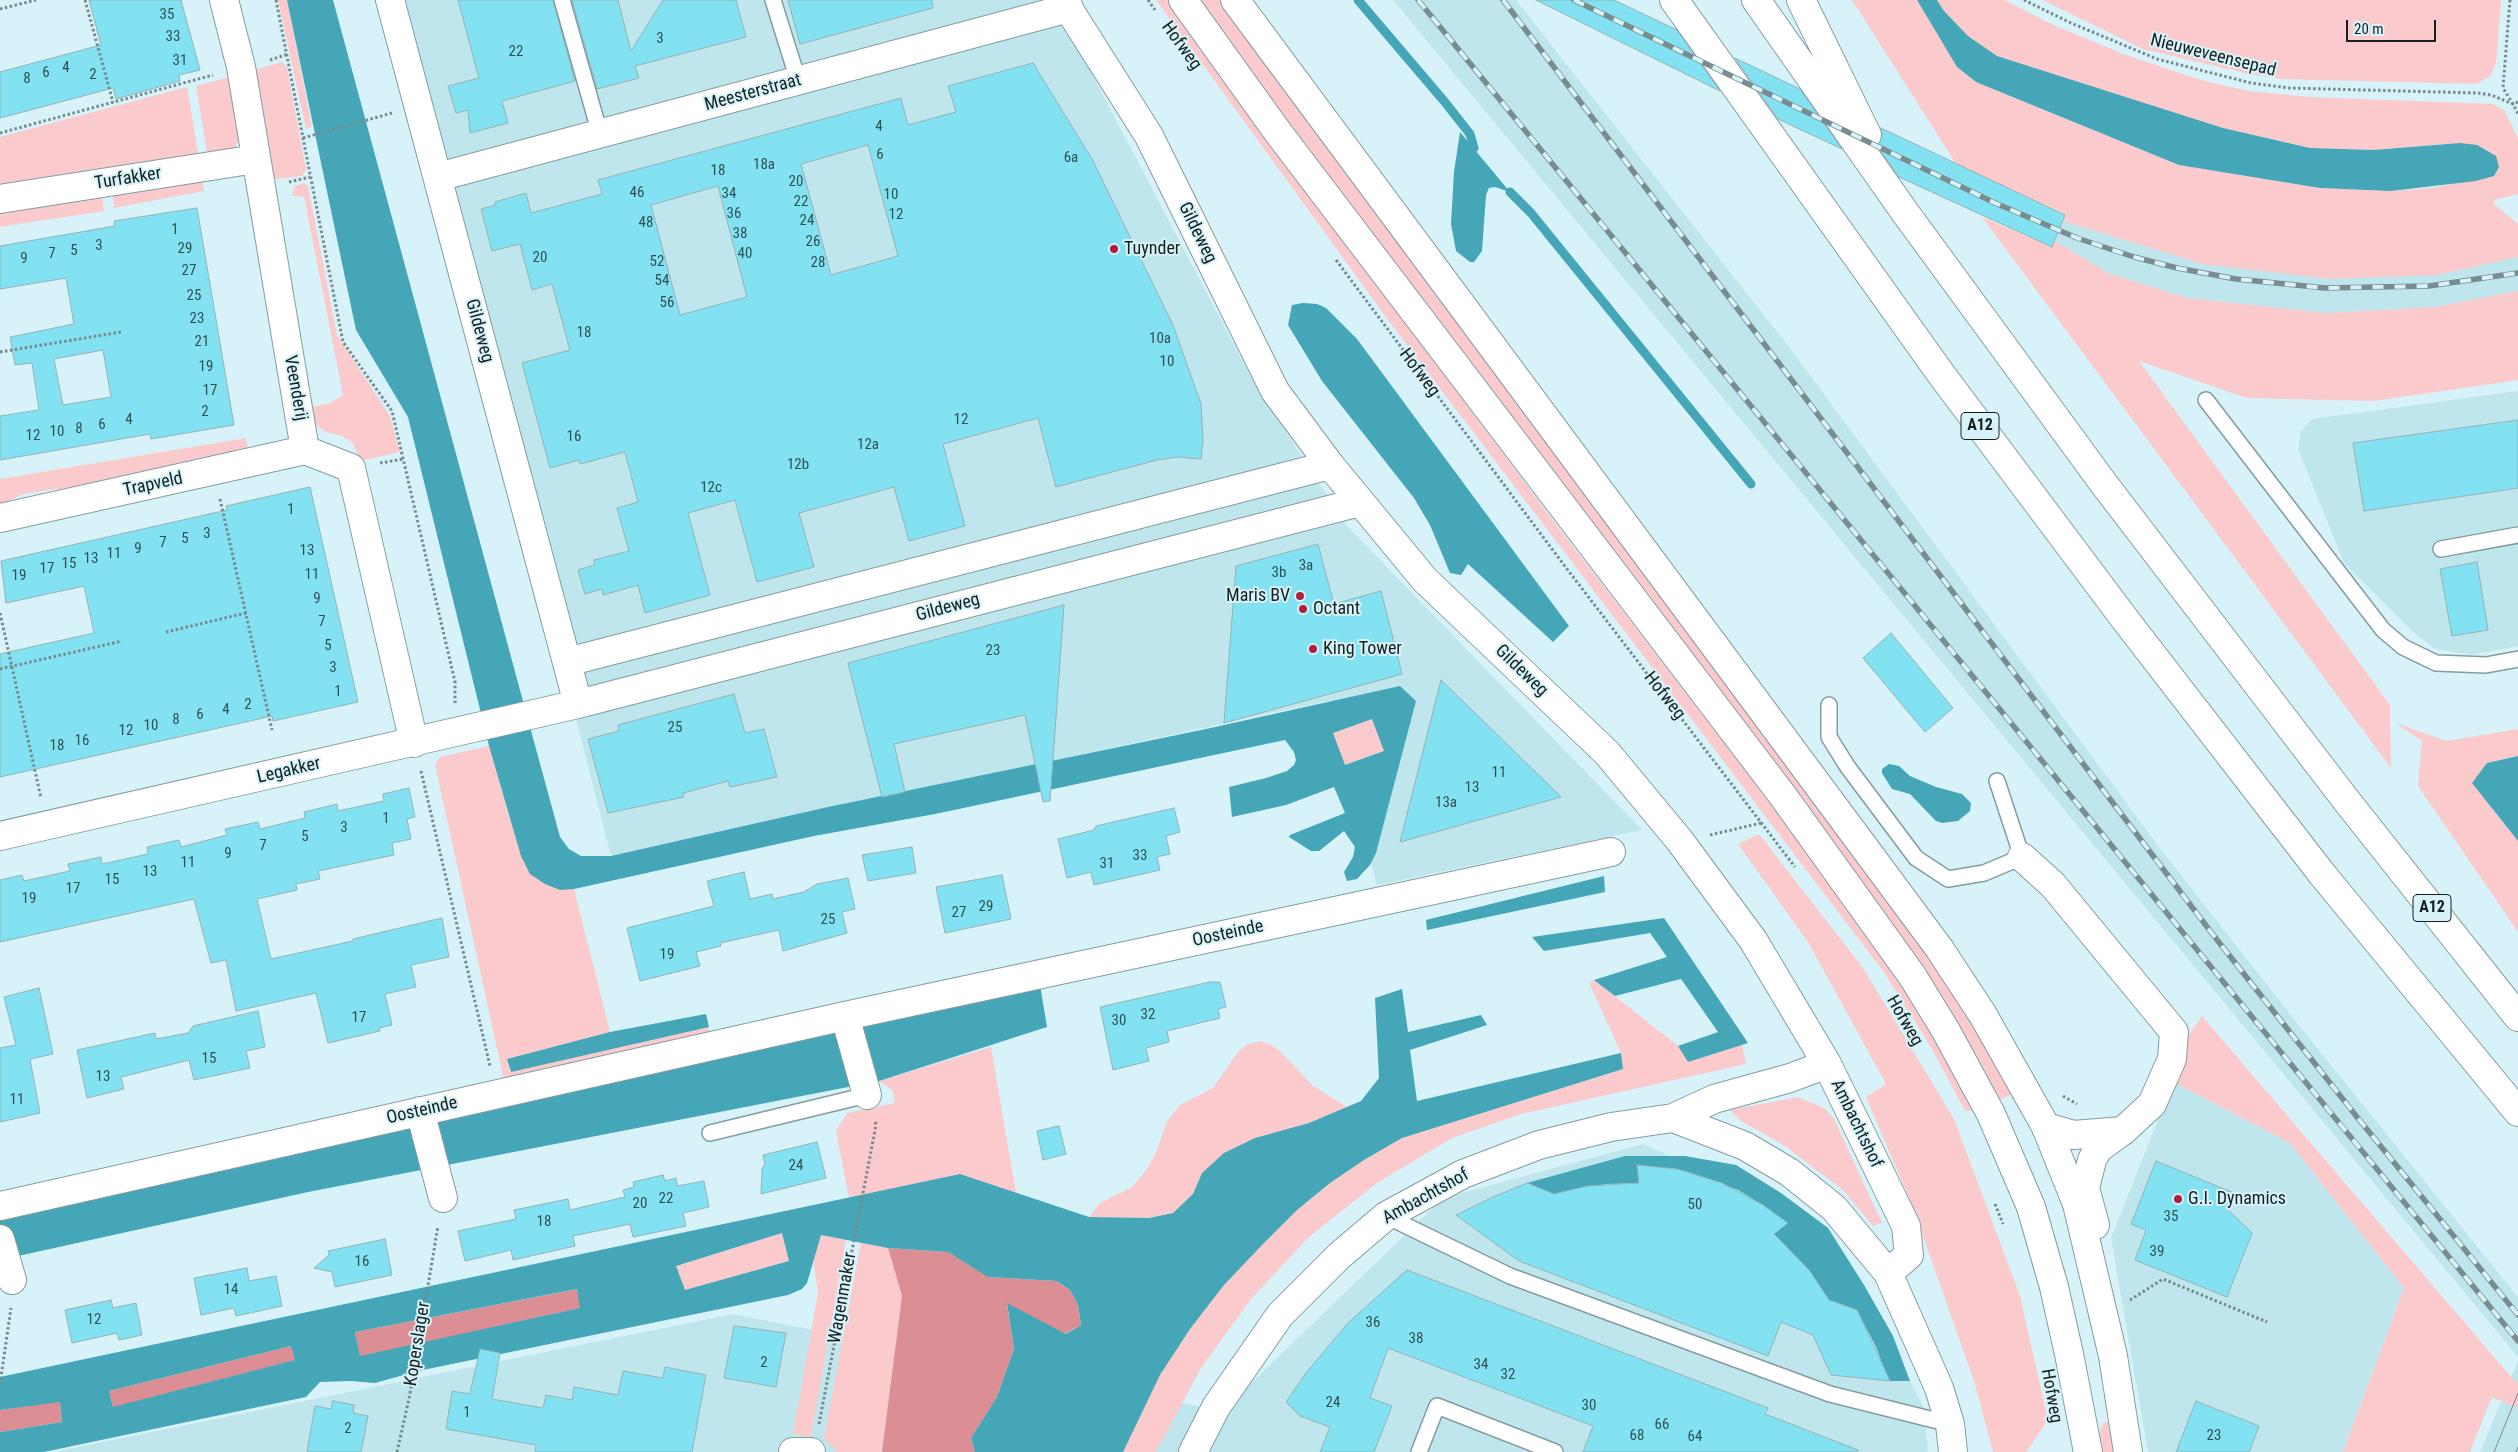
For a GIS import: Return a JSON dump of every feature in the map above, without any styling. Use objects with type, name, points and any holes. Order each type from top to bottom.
[{"type":"main road","name":"Veenderij","points":[[224,0],[242,68],[305,450]]},
{"type":"main road","name":"Gildeweg","points":[[390,0],[578,704],[1360,502]]},
{"type":"main road","name":"Hofweg","points":[[1183,0],[1277,131],[1783,796],[1913,977],[1946,1031],[1990,1114],[2031,1207],[2056,1296],[2081,1404],[2088,1452]]},
{"type":"main road","points":[[1235,0],[1939,948],[1983,1014],[2046,1127],[2077,1204],[2113,1356],[2128,1452]]},
{"type":"main road","name":"A12","points":[[1666,0],[1703,43]]},
{"type":"main road","name":"A12","points":[[1674,0],[1935,366],[2121,615],[2322,874],[2518,1112]]},
{"type":"main road","name":"A12","points":[[1756,0],[1904,211],[2104,484],[2284,720],[2518,1017]]},
{"type":"main road","name":"A12","points":[[1801,0],[1904,211]]},
{"type":"main road","name":"Gildeweg","points":[[1066,4],[1149,136],[1275,391],[1360,502],[1425,580],[1607,753],[1680,841],[1753,940],[1827,1064]]},
{"type":"main road","name":"Meesterstraat","points":[[438,177],[798,80],[1066,4]]},
{"type":"main road","name":"Turfakker","points":[[0,199],[256,159]]},
{"type":"main road","points":[[305,450],[351,468],[414,743]]},
{"type":"main road","name":"Trapveld","points":[[0,518],[305,450]]},
{"type":"main road","points":[[567,662],[1330,464]]},
{"type":"main road","name":"Legakker","points":[[0,836],[414,743],[578,704]]},
{"type":"main road","name":"Oosteinde","points":[[0,1206],[421,1118],[496,1094],[846,1021],[1611,852]]},
{"type":"main road","points":[[2022,857],[2054,885],[2174,1032],[2172,1059],[2152,1104],[2124,1130],[2098,1149],[2087,1174],[2086,1188],[2100,1249],[2093,1266]]},
{"type":"main road","points":[[846,1021],[865,1089]]},
{"type":"main road","name":"Ambachtshof","points":[[1193,1452],[1216,1407],[1280,1315],[1339,1256],[1386,1216],[1462,1174],[1539,1145],[1611,1127],[1673,1118],[1714,1099],[1790,1078],[1827,1064],[1906,1226],[1909,1255],[1888,1272]]},
{"type":"main road","points":[[421,1118],[443,1198]]},
{"type":"main road","name":"Ambachtshof","points":[[1673,1118],[1746,1146],[1789,1172],[1834,1208],[1888,1272],[1939,1388],[1950,1424],[1953,1452]]},
{"type":"main road","points":[[2046,1127],[2073,1135],[2124,1130]]},
{"type":"main road","points":[[0,1239],[12,1280]]},
{"type":"main road","points":[[794,1452],[814,1443]]},
{"type":"lane","points":[[562,0],[600,134]]},
{"type":"lane","points":[[774,0],[798,80]]},
{"type":"lane","points":[[2206,400],[2383,630],[2403,647],[2436,663],[2486,665],[2518,659]]},
{"type":"lane","points":[[2441,550],[2518,535]]},
{"type":"lane","points":[[1829,706],[1829,737],[1847,766],[1916,858],[1948,879],[1984,873],[2022,857],[1997,781]]},
{"type":"lane","points":[[710,1132],[865,1089]]},
{"type":"lane","points":[[1386,1216],[1510,1276],[1821,1391],[1950,1424]]},
{"type":"lane","points":[[1419,1452],[1437,1406],[1555,1452]]},
{"type":"path","points":[[0,9],[36,0]]},
{"type":"path","points":[[85,0],[113,102]]},
{"type":"path","points":[[276,0],[343,342],[392,411],[455,682],[468,729]]},
{"type":"path","name":"Hofweg","points":[[1148,0],[1159,16]]},
{"type":"path","name":"Nieuweveensepad","points":[[2024,0],[2071,23],[2157,59],[2250,83],[2289,88],[2478,93],[2492,95],[2513,104]]},
{"type":"path","points":[[2510,0],[2503,88],[2518,114]]},
{"type":"path","points":[[0,133],[242,68]]},
{"type":"path","points":[[2513,104],[2518,102]]},
{"type":"path","points":[[303,138],[390,114]]},
{"type":"path","name":"Hofweg","points":[[1335,259],[1564,566],[1798,870]]},
{"type":"path","points":[[0,352],[120,332]]},
{"type":"path","points":[[219,496],[272,730]]},
{"type":"path","points":[[0,613],[48,825]]},
{"type":"path","points":[[166,632],[246,613]]},
{"type":"path","points":[[0,669],[122,641]]},
{"type":"path","points":[[414,743],[496,1094]]},
{"type":"path","name":"Wagenmaker","points":[[814,1443],[872,1144]]},
{"type":"path","points":[[1995,1203],[2005,1229]]},
{"type":"path","name":"Koperslager","points":[[397,1452],[409,1399],[436,1235]]},
{"type":"path","points":[[2127,1302],[2163,1279],[2267,1322]]},
{"type":"path","points":[[0,1384],[10,1317]]},
{"type":"shaded area","points":[[278,0],[287,0],[312,127],[306,129]]},
{"type":"shaded area","points":[[392,0],[1043,0],[1083,57],[1255,385],[1348,527],[1642,830],[1377,885],[1328,701],[611,856]]},
{"type":"shaded area","points":[[1156,0],[1170,0],[1320,207],[1551,518],[1848,904],[1883,952],[1977,1110],[1965,1111],[1932,1049],[1883,971],[1391,324]]},
{"type":"shaded area","points":[[1195,0],[1221,0],[1453,318],[1894,896],[2014,1093],[1996,1102]]},
{"type":"shaded area","points":[[1393,0],[1516,0],[1789,347],[2162,851],[2301,1028],[2518,1297],[2518,1357]]},
{"type":"shaded area","points":[[1852,0],[1917,0],[1957,67],[1976,82],[2179,165],[2320,188],[2391,191],[2432,188],[2493,176],[2460,143],[2374,150],[2310,148],[2223,128],[1997,56],[1968,36],[1944,11],[1937,0],[2005,0],[2049,23],[2123,54],[2201,80],[2249,91],[2310,97],[2493,104],[2504,110],[2518,138],[2518,194],[2494,200],[2494,204],[2518,224],[2518,257],[2437,275],[2330,279],[2203,264],[2063,221],[2065,214],[1956,164]]},
{"type":"shaded area","points":[[2042,0],[2501,0],[2496,64],[2490,76],[2477,84],[2282,79],[2249,74],[2143,49]]},
{"type":"shaded area","points":[[282,62],[287,67],[306,170],[302,176],[269,180],[250,71]]},
{"type":"shaded area","points":[[233,76],[240,138],[235,148],[225,154],[208,158],[196,86]]},
{"type":"shaded area","points":[[187,87],[199,159],[0,192],[0,137]]},
{"type":"shaded area","points":[[202,175],[204,191],[114,208],[112,192]]},
{"type":"shaded area","points":[[304,183],[308,186],[337,335],[390,416],[400,452],[360,461],[353,443],[342,436],[326,432],[313,423],[307,408],[328,404],[343,395],[304,197],[292,196],[295,186]]},
{"type":"shaded area","points":[[102,193],[104,211],[0,227],[0,209]]},
{"type":"shaded area","points":[[1982,217],[2052,247],[2055,241],[2108,273],[2187,298],[2327,313],[2435,307],[2518,291],[2518,380],[2374,401],[2247,398],[2139,361],[2390,705],[2391,768]]},
{"type":"shaded area","points":[[2063,221],[2203,264],[2242,268],[2437,275],[2518,257],[2518,291],[2435,307],[2327,313],[2187,298],[2108,273],[2055,241]]},
{"type":"shaded area","points":[[2518,391],[2518,646],[2470,655],[2436,649],[2416,635],[2344,563],[2298,449],[2301,431],[2312,419]]},
{"type":"shaded area","points":[[246,438],[248,452],[78,490],[55,489],[23,494],[0,506],[0,479]]},
{"type":"shaded area","points":[[1372,719],[1384,751],[1344,765],[1333,733]]},
{"type":"shaded area","points":[[2396,723],[2446,741],[2518,729],[2518,756],[2487,763],[2473,784],[2518,841],[2518,932],[2418,786],[2422,741]]},
{"type":"shaded area","points":[[489,746],[510,820],[545,884],[560,889],[574,889],[610,1032],[507,1059],[510,1072],[709,1027],[707,1038],[505,1085],[435,764],[440,757]]},
{"type":"shaded area","points":[[1759,834],[1863,968],[1954,1119],[2020,1296],[2048,1420],[2026,1452],[1993,1452],[1975,1384],[1912,1205],[1866,1097],[1886,1084],[1808,942],[1738,844]]},
{"type":"shaded area","points":[[1594,980],[1678,1046],[1688,1062],[1742,1045],[1746,1064],[1521,1114],[1452,1138],[1377,1183],[1309,1237],[1251,1299],[1201,1368],[1156,1452],[1123,1452],[1160,1375],[1190,1329],[1224,1285],[1262,1245],[1297,1210],[1330,1183],[1402,1138],[1623,1069],[1621,1053],[1589,983]]},
{"type":"shaded area","points":[[2202,1016],[2518,1385],[2518,1408],[2492,1397],[2470,1452],[2343,1452],[2404,1288],[2290,1143],[2173,1082],[2183,1043]]},
{"type":"shaded area","points":[[1260,1041],[1270,1044],[1281,1052],[1313,1086],[1347,1107],[1309,1123],[1255,1138],[1202,1173],[1193,1194],[1173,1213],[1149,1218],[1089,1217],[1100,1203],[1132,1187],[1147,1169],[1156,1153],[1167,1121],[1180,1105],[1213,1088],[1238,1052],[1248,1044]]},
{"type":"shaded area","points":[[991,1047],[1016,1193],[960,1174],[849,1198],[836,1131],[847,1113],[895,1103],[893,1091],[879,1081]]},
{"type":"shaded area","points":[[2173,1082],[2290,1143],[2404,1288],[2343,1452],[2148,1452],[2111,1238]]},
{"type":"shaded area","points":[[1798,1097],[1824,1108],[1834,1119],[1882,1223],[1873,1226],[1843,1190],[1782,1144],[1741,1121],[1730,1110]]},
{"type":"shaded area","points":[[1643,1144],[1828,1228],[1924,1407],[1928,1452],[53,1452],[733,1314],[1222,1411],[1443,1198]]},
{"type":"shaded area","points":[[782,1233],[789,1261],[685,1291],[676,1266]]},
{"type":"shaded area","points":[[821,1235],[846,1240],[811,1437],[793,1434],[818,1293],[813,1259]]},
{"type":"shaded area","points":[[861,1242],[888,1248],[902,1296],[882,1452],[837,1452],[824,1438]]},
{"type":"shaded area","points":[[888,1248],[948,1252],[989,1277],[1057,1281],[1070,1290],[1078,1305],[1081,1325],[1065,1334],[1007,1304],[1014,1349],[997,1397],[971,1438],[975,1452],[882,1452],[902,1296]]},
{"type":"shaded area","points":[[578,1289],[581,1308],[360,1357],[355,1332]]},
{"type":"shaded area","points":[[291,1346],[296,1360],[113,1408],[109,1391]]},
{"type":"shaded area","points":[[2518,1361],[2518,1452],[2480,1452],[2499,1407]]},
{"type":"shaded area","points":[[60,1401],[62,1422],[0,1432],[0,1410]]},
{"type":"shaded area","points":[[2103,1423],[2112,1423],[2120,1452],[2098,1452],[2097,1442],[2101,1428]]},
{"type":"water","points":[[287,0],[333,0],[560,837],[569,849],[581,856],[611,856],[828,807],[1206,729],[1400,686],[1416,701],[1376,853],[1370,865],[1357,879],[1347,881],[1344,872],[1353,857],[1355,847],[1344,831],[1319,851],[1311,851],[1289,837],[1345,813],[1334,787],[1286,805],[1232,817],[1229,787],[1287,771],[1294,765],[1296,760],[1294,752],[1285,740],[935,814],[814,836],[574,889],[560,890],[545,884],[530,874],[521,856],[489,746],[408,417],[356,330]],"holes":[[[1372,719],[1384,751],[1345,765],[1333,733]]]},
{"type":"water","points":[[1917,0],[1937,0],[1944,11],[1968,36],[1997,56],[2223,128],[2310,148],[2374,150],[2460,143],[2477,145],[2496,156],[2499,167],[2494,176],[2476,181],[2391,191],[2320,188],[2179,165],[1976,82],[1957,67]]},
{"type":"water","points":[[1460,132],[1510,192],[1495,187],[1489,188],[1486,195],[1482,251],[1474,262],[1470,262],[1456,251],[1451,224],[1454,172]]},
{"type":"water","points":[[1303,303],[1317,304],[1326,308],[1357,339],[1569,626],[1553,642],[1468,564],[1461,575],[1450,573],[1430,525],[1414,498],[1322,381],[1288,325],[1292,305]]},
{"type":"water","points":[[2518,756],[2518,841],[2472,783],[2487,763]]},
{"type":"water","points":[[1889,764],[1899,766],[1910,776],[1936,787],[1962,794],[1971,803],[1970,811],[1958,821],[1942,823],[1936,821],[1910,794],[1892,789],[1882,773],[1882,769]]},
{"type":"water","points":[[1604,876],[1605,892],[1427,930],[1426,920]]},
{"type":"water","points":[[1664,918],[1748,1043],[1688,1062],[1678,1046],[1718,1032],[1681,979],[1615,996],[1594,980],[1667,957],[1650,933],[1544,951],[1532,937]]},
{"type":"water","points":[[1040,985],[1047,1027],[879,1081],[308,1192],[0,1260],[0,1219]]},
{"type":"water","points":[[1402,989],[1408,1032],[1481,1015],[1487,1025],[1410,1050],[1417,1101],[1621,1053],[1623,1069],[1402,1138],[1330,1183],[1297,1210],[1262,1245],[1224,1285],[1190,1329],[1160,1375],[1123,1452],[975,1452],[971,1438],[997,1397],[1014,1349],[1007,1303],[1066,1334],[1081,1325],[1078,1305],[1070,1290],[1057,1281],[988,1277],[948,1252],[888,1248],[821,1235],[807,1283],[802,1289],[788,1295],[418,1371],[375,1383],[351,1381],[320,1382],[306,1397],[44,1452],[0,1452],[0,1432],[62,1422],[60,1402],[0,1410],[0,1377],[960,1174],[1089,1217],[1149,1218],[1173,1213],[1193,1194],[1202,1173],[1224,1153],[1255,1138],[1309,1123],[1361,1101],[1379,1078],[1375,998]],"holes":[[[782,1233],[789,1261],[685,1290],[676,1266]],[[577,1289],[580,1308],[360,1356],[355,1332]],[[291,1346],[295,1360],[113,1407],[109,1391]]]},
{"type":"water","points":[[706,1014],[709,1027],[511,1072],[507,1059],[610,1032]]},
{"type":"water","points":[[1625,1156],[1685,1156],[1736,1165],[1781,1193],[1828,1228],[1893,1336],[1910,1381],[1889,1381],[1876,1347],[1857,1310],[1829,1300],[1809,1270],[1774,1234],[1787,1223],[1763,1205],[1738,1190],[1689,1172],[1637,1165],[1640,1183],[1606,1184],[1554,1194],[1527,1183]]},
{"type":"building","points":[[89,0],[181,0],[200,70],[179,75],[180,81],[116,99],[113,88],[0,118],[0,72],[101,45]]},
{"type":"building","points":[[458,0],[553,0],[575,81],[502,101],[508,123],[470,133],[468,110],[456,113],[448,86],[479,78]]},
{"type":"building","points":[[572,0],[618,0],[631,51],[663,0],[736,0],[746,37],[635,66],[639,78],[597,89]]},
{"type":"building","points":[[788,0],[932,0],[933,8],[800,44]]},
{"type":"building","points":[[1536,0],[1614,0],[1677,30],[1720,91]]},
{"type":"building","points":[[1735,58],[1800,89],[1842,149],[1778,119]]},
{"type":"building","points":[[1033,63],[1092,159],[1173,325],[1201,404],[1203,440],[1201,459],[1177,457],[1157,460],[1056,487],[1038,418],[943,444],[965,526],[909,541],[894,487],[799,513],[814,567],[757,582],[735,500],[688,513],[710,595],[645,613],[638,585],[603,595],[602,589],[585,594],[578,570],[595,565],[594,560],[629,551],[617,508],[638,502],[625,452],[580,464],[579,460],[550,468],[522,363],[570,350],[552,284],[532,290],[520,244],[492,251],[481,209],[496,205],[495,202],[526,193],[531,213],[602,194],[598,180],[901,98],[908,125],[956,112],[948,86]],"holes":[[[868,145],[898,256],[831,275],[801,164]],[[718,186],[747,297],[680,315],[651,205]]]},
{"type":"building","points":[[1881,128],[2065,215],[2052,247],[1899,177],[1877,146],[1882,137]]},
{"type":"building","points":[[197,208],[234,425],[151,439],[150,434],[0,460],[0,416],[39,410],[32,363],[15,365],[10,337],[74,324],[66,278],[0,289],[0,246],[115,226],[114,221]],"holes":[[[103,350],[111,397],[63,405],[54,359]]]},
{"type":"building","points":[[2518,420],[2518,488],[2364,511],[2353,443]]},
{"type":"building","points":[[310,487],[358,702],[273,721],[272,716],[0,777],[0,654],[94,633],[84,586],[6,603],[1,561],[227,510],[226,506]]},
{"type":"building","name":"King Tower","points":[[1318,544],[1334,604],[1381,591],[1402,674],[1224,723],[1236,566]]},
{"type":"building","points":[[2477,562],[2488,630],[2452,636],[2440,569]]},
{"type":"building","points":[[1064,605],[1050,801],[1043,802],[1025,715],[894,744],[905,792],[882,797],[848,663]]},
{"type":"building","points":[[1891,633],[1953,708],[1925,732],[1863,658]]},
{"type":"building","points":[[1441,680],[1473,711],[1561,797],[1400,842]]},
{"type":"building","points":[[734,694],[745,733],[764,729],[777,777],[730,787],[728,781],[683,793],[684,797],[608,813],[588,739],[619,731],[618,725]]},
{"type":"building","points":[[409,788],[415,817],[407,819],[411,839],[392,843],[394,855],[318,871],[320,879],[296,884],[297,890],[257,899],[271,959],[353,941],[353,939],[442,918],[449,957],[411,965],[416,987],[385,994],[392,1025],[379,1028],[380,1031],[328,1043],[316,993],[236,1011],[226,960],[211,963],[194,899],[0,942],[0,880],[22,875],[24,881],[70,871],[68,864],[101,857],[102,864],[148,854],[147,847],[179,840],[181,847],[227,835],[225,829],[258,822],[260,829],[305,818],[304,812],[337,804],[338,811],[384,801],[383,794]]},
{"type":"building","points":[[1174,808],[1180,832],[1166,836],[1170,854],[1157,857],[1160,870],[1094,885],[1091,872],[1067,878],[1058,839],[1094,830],[1096,826]]},
{"type":"building","points":[[912,847],[916,873],[868,881],[862,855]]},
{"type":"building","points":[[744,872],[750,899],[772,894],[773,899],[804,892],[817,884],[848,878],[855,909],[842,912],[847,933],[783,951],[779,930],[720,943],[721,946],[696,952],[700,966],[640,981],[627,928],[714,906],[707,881]]},
{"type":"building","points":[[1002,875],[1011,919],[945,933],[936,887]]},
{"type":"building","points":[[1210,982],[1220,982],[1226,1007],[1218,1009],[1220,1018],[1167,1031],[1169,1042],[1146,1048],[1149,1061],[1113,1070],[1100,1007]]},
{"type":"building","points":[[39,988],[53,1054],[30,1059],[40,1113],[0,1122],[0,1048],[16,1045],[4,997]]},
{"type":"building","points":[[258,1011],[265,1047],[246,1051],[250,1068],[194,1080],[189,1060],[121,1077],[124,1089],[87,1098],[77,1050],[155,1033],[156,1039],[188,1033],[193,1026]]},
{"type":"building","points":[[1059,1126],[1066,1154],[1043,1160],[1037,1131]]},
{"type":"building","points":[[817,1142],[826,1178],[761,1194],[762,1169],[765,1164],[763,1155]]},
{"type":"building","points":[[2156,1161],[2234,1193],[2227,1209],[2252,1233],[2227,1297],[2135,1260],[2146,1230],[2131,1224]]},
{"type":"building","points":[[1637,1165],[1677,1169],[1722,1183],[1763,1205],[1788,1223],[1774,1234],[1809,1270],[1829,1300],[1857,1310],[1890,1381],[1831,1375],[1813,1335],[1781,1322],[1768,1356],[1519,1261],[1456,1215],[1527,1183],[1554,1194],[1587,1186],[1639,1183]]},
{"type":"building","points":[[663,1175],[665,1181],[676,1178],[677,1186],[704,1181],[709,1207],[683,1213],[686,1226],[633,1237],[630,1224],[573,1236],[575,1246],[513,1260],[511,1250],[465,1261],[458,1231],[516,1219],[514,1210],[568,1199],[570,1210],[625,1197],[623,1190],[634,1187],[633,1182]]},
{"type":"building","points":[[385,1239],[392,1275],[335,1287],[332,1272],[314,1268],[329,1255],[328,1251]]},
{"type":"building","points":[[247,1268],[249,1281],[276,1276],[282,1306],[236,1316],[234,1308],[201,1315],[194,1278]]},
{"type":"building","points":[[1407,1270],[1768,1408],[1765,1414],[1858,1450],[1858,1452],[1583,1452],[1593,1426],[1388,1348],[1370,1398],[1392,1406],[1374,1452],[1320,1452],[1330,1427],[1300,1416],[1286,1402],[1306,1373],[1348,1323]]},
{"type":"building","points":[[111,1300],[113,1308],[136,1303],[142,1335],[119,1340],[117,1333],[72,1343],[65,1310]]},
{"type":"building","points":[[734,1326],[786,1333],[776,1387],[724,1378]]},
{"type":"building","points":[[480,1349],[500,1353],[492,1399],[543,1408],[546,1395],[572,1400],[574,1387],[618,1395],[623,1371],[663,1378],[665,1367],[706,1375],[692,1452],[535,1452],[536,1445],[446,1429],[452,1391],[470,1394]]},
{"type":"building","points":[[333,1401],[354,1405],[353,1413],[368,1416],[361,1452],[307,1452],[315,1406],[331,1409]]},
{"type":"building","points":[[2196,1401],[2259,1426],[2249,1452],[2176,1452]]},
{"type":"waterway","points":[[1358,0],[1470,134],[1474,148]]},
{"type":"waterway","points":[[1510,192],[1531,213],[1751,484]]},
{"type":"tram line","points":[[2494,1452],[2518,1393]]},
{"type":"tram line","points":[[2516,1452],[2518,1447]]},
{"type":"railway","points":[[1418,0],[2518,1341]]},
{"type":"railway","points":[[1503,0],[2214,936],[2357,1117],[2518,1315]]},
{"type":"railway","points":[[1574,0],[1995,203],[2077,238],[2134,257],[2177,268],[2236,279],[2325,288],[2429,286],[2518,273]]},
{"type":"place","name":"Tuynder","points":[[1114,249]]},
{"type":"place","name":"Maris BV","points":[[1300,596]]},
{"type":"place","name":"Octant","points":[[1303,609]]},
{"type":"place","name":"King Tower","points":[[1313,649]]},
{"type":"place","name":"G.I. Dynamics","points":[[2178,1199]]}]
